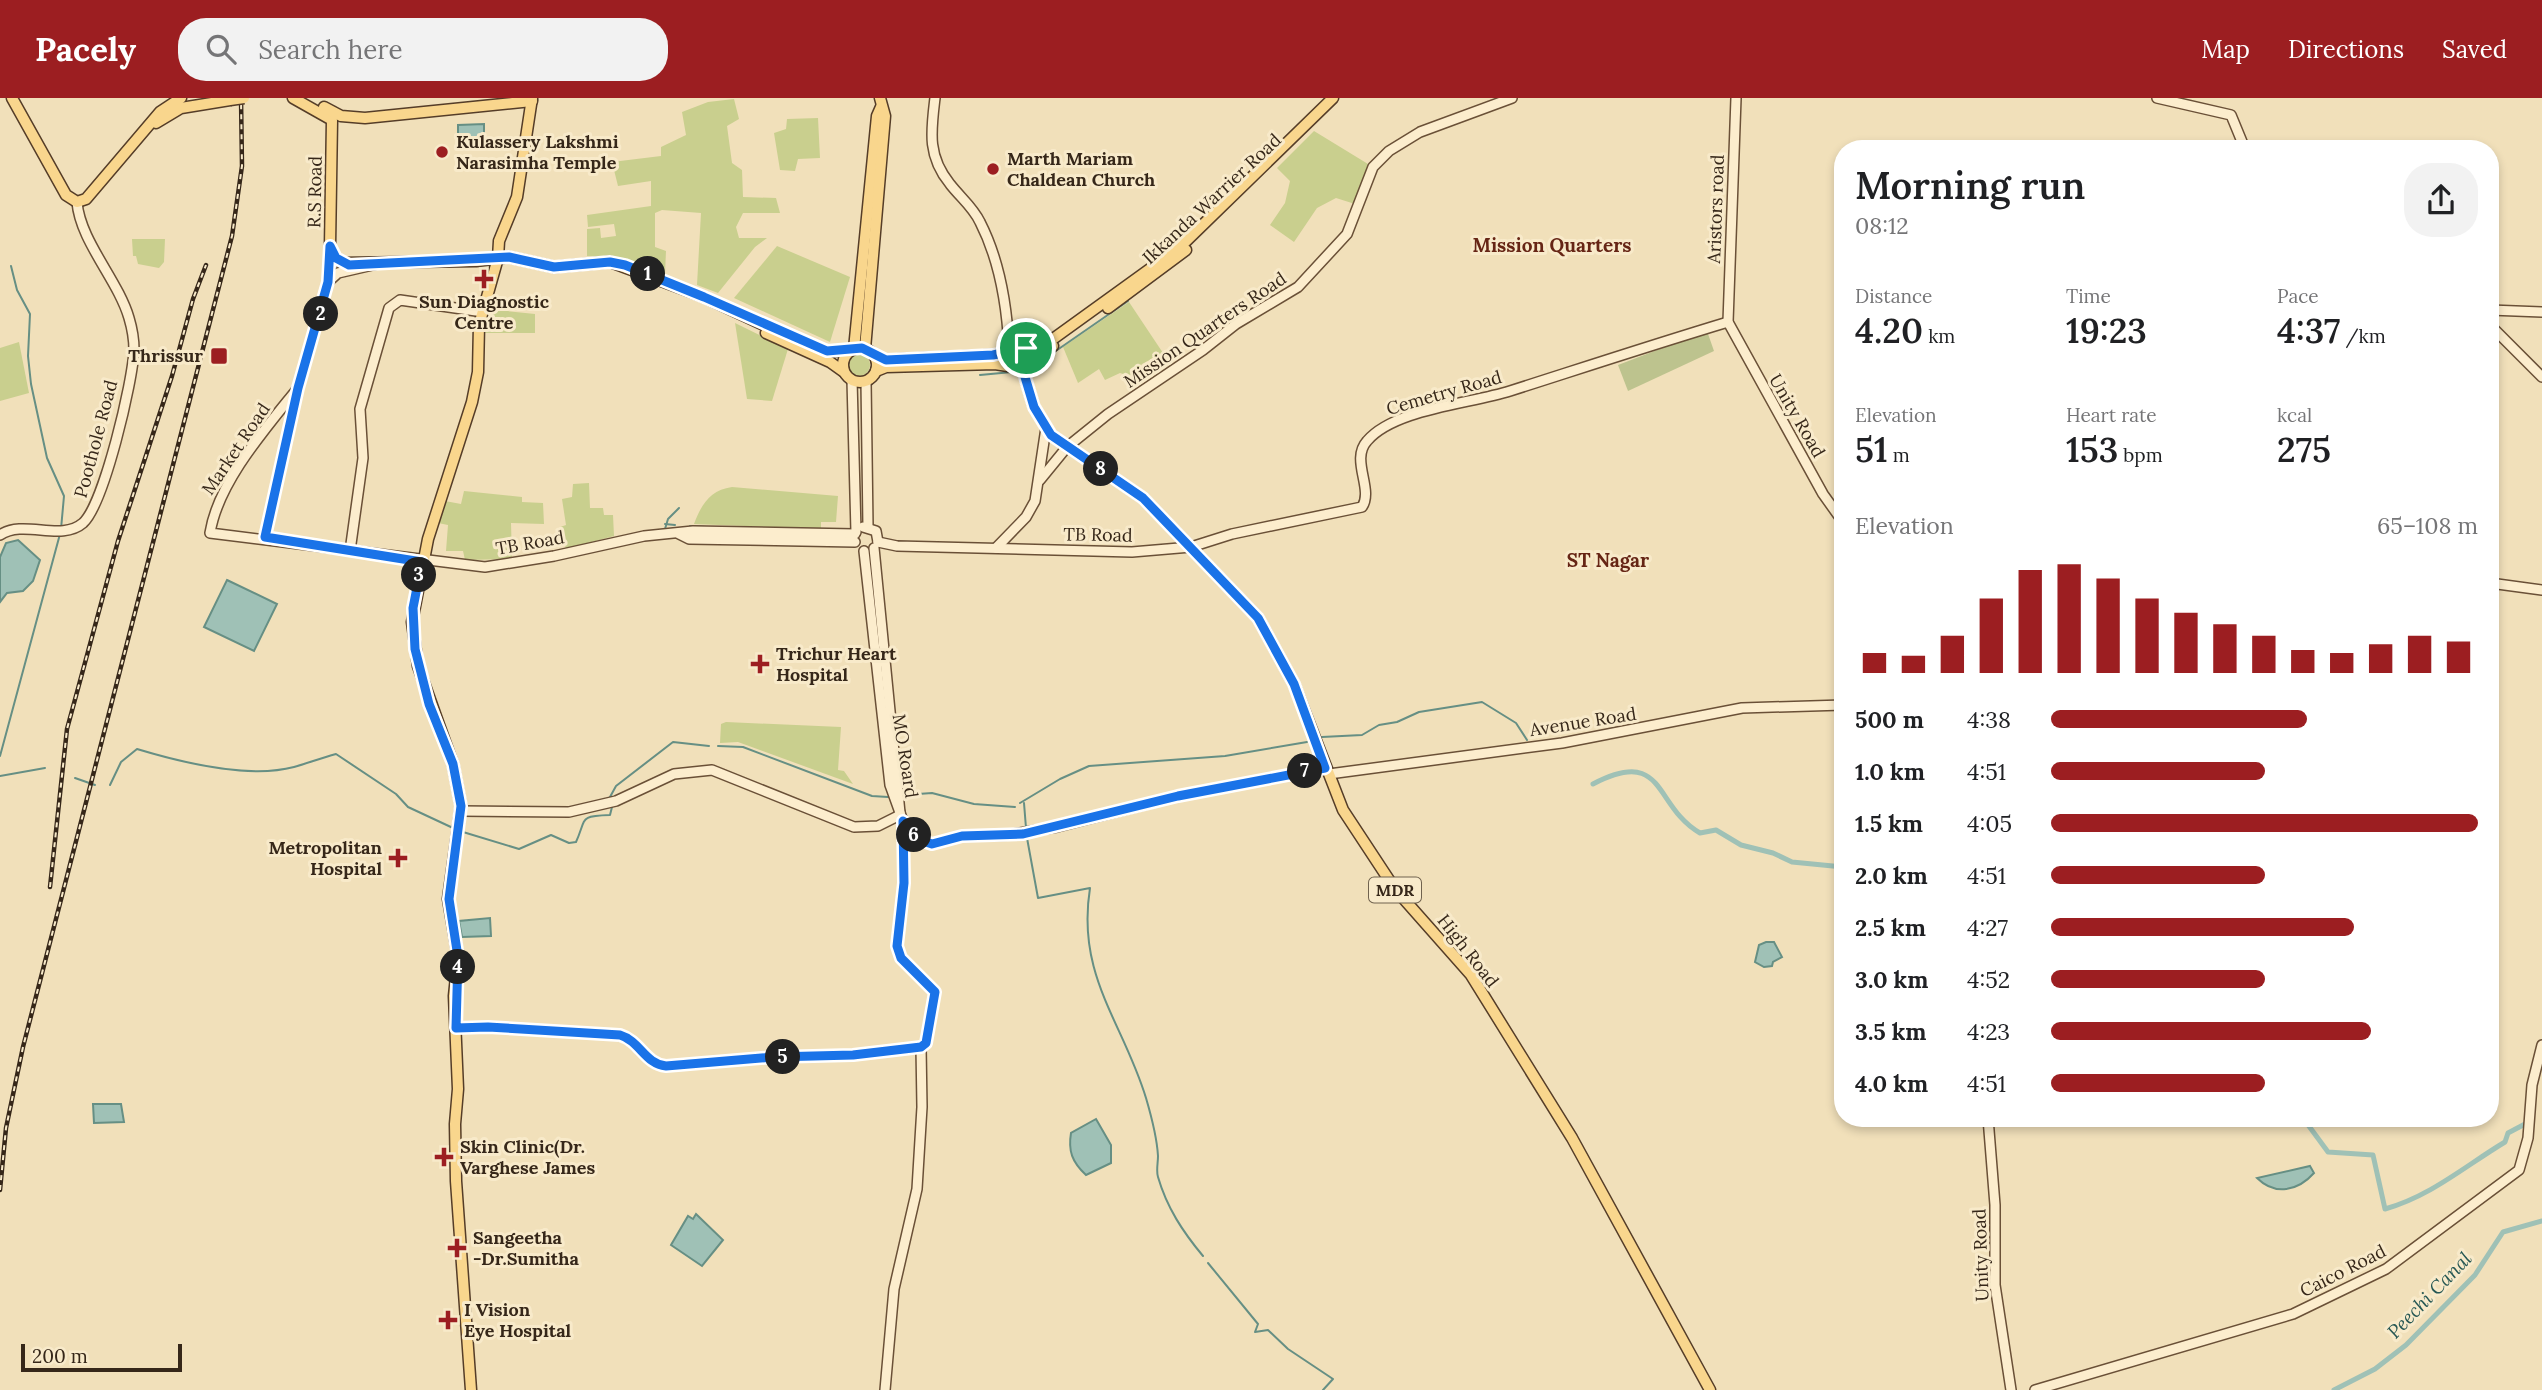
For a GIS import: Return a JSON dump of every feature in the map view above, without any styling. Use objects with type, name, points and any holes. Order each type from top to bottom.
[{"type":"main road","points":[[12,98],[66,195],[77,202],[86,199],[160,112],[181,98]]},
{"type":"main road","points":[[137,139],[181,108],[244,98]]},
{"type":"main road","points":[[293,98],[336,122],[352,118]]},
{"type":"main road","points":[[308,98],[332,120],[532,99],[517,197],[499,241],[498,258],[483,312],[472,402],[422,562],[413,608],[415,649],[429,704],[453,764],[461,811],[449,899],[458,957],[456,1181],[471,1390]]},
{"type":"main road","name":"Ikkanda Warrier Road","points":[[498,258],[509,257],[554,267],[596,262],[625,265],[704,297],[807,345],[827,351],[861,351],[886,360],[993,355],[1015,348],[1046,344],[1179,248],[1333,98]]},
{"type":"main road","name":"Ikkanda Warrier Road","points":[[1025,365],[1171,264],[1342,98]]},
{"type":"main road","points":[[876,371],[861,351],[885,116],[881,103]]},
{"type":"main road","name":"R.S Road","points":[[332,120],[330,246],[336,258],[346,264],[498,258]]},
{"type":"main road","points":[[498,258],[541,272],[596,268],[622,271],[701,301],[831,362],[852,380],[866,381],[876,371],[908,367],[1025,365]]},
{"type":"main road","points":[[1010,365],[1006,359],[1015,348]]},
{"type":"main road","name":"High Road","points":[[1015,348],[1029,353],[1025,365],[1034,407],[1046,429],[1067,447],[1143,498],[1258,618],[1273,641],[1294,684],[1343,810],[1379,868],[1471,975],[1572,1138],[1710,1390]]},
{"type":"main road","points":[[844,372],[843,361],[861,351]]},
{"type":"street","name":"Mission Quarters Road","points":[[1040,480],[1067,447],[1108,414],[1203,350],[1236,324],[1298,287],[1348,234],[1373,167],[1388,151],[1420,132],[1512,98]]},
{"type":"street","name":"Aristors road","points":[[1727,321],[1737,98]]},
{"type":"street","points":[[2157,98],[2231,115],[2241,140]]},
{"type":"street","points":[[935,101],[930,143],[948,183],[972,208],[990,247],[1015,348]]},
{"type":"street","name":"Poothole Road","points":[[0,535],[23,529],[61,530],[83,523],[98,499],[134,352],[129,316],[80,220],[77,202]]},
{"type":"street","points":[[265,537],[298,388],[328,282],[330,246]]},
{"type":"street","points":[[328,282],[338,273],[385,262]]},
{"type":"street","points":[[350,551],[363,458],[360,409],[391,304],[400,300],[483,312]]},
{"type":"street","points":[[2499,311],[2542,313]]},
{"type":"street","name":"Unity Road","points":[[1727,321],[1834,509]]},
{"type":"street","name":"Cemetry Road","points":[[1191,547],[1232,534],[1362,507],[1365,498],[1361,469],[1363,444],[1378,429],[1398,419],[1511,391],[1727,321]]},
{"type":"street","points":[[2499,334],[2542,377]]},
{"type":"street","points":[[852,380],[855,536],[864,551],[876,545]]},
{"type":"street","points":[[866,381],[868,527]]},
{"type":"street","name":"Market Road","points":[[210,533],[215,508],[232,477],[298,388]]},
{"type":"street","points":[[996,548],[1026,517],[1035,501],[1046,429]]},
{"type":"street","points":[[855,536],[868,527]]},
{"type":"street","points":[[456,1028],[488,1027],[620,1035],[638,1044],[650,1061],[666,1066],[774,1057],[853,1055],[921,1047],[926,1043],[935,992],[901,958],[897,946],[904,883],[902,818],[876,531],[868,527]]},
{"type":"street","name":"TB Road","points":[[210,533],[265,537],[422,562],[485,567],[554,556],[644,536],[679,534],[689,539],[855,536]]},
{"type":"street","name":"TB Road","points":[[876,545],[1132,552],[1191,547]]},
{"type":"street","name":"MO Roard","points":[[864,551],[890,785],[902,818],[920,840],[932,844],[962,836],[1023,834],[1178,796],[1327,771]]},
{"type":"street","points":[[2499,584],[2542,590]]},
{"type":"street","name":"Avenue Road","points":[[1327,771],[1562,743],[1742,708],[1834,705]]},
{"type":"street","points":[[461,811],[569,812],[616,801],[674,774],[712,770],[854,827],[878,826],[902,818]]},
{"type":"street","name":"Caico Road","points":[[2035,1390],[2292,1314],[2386,1269],[2519,1170],[2528,1138],[2532,1085],[2542,1045]]},
{"type":"street","points":[[885,1390],[894,1289],[918,1189],[922,1107],[921,1047]]},
{"type":"street","name":"Unity Road","points":[[1989,1127],[1996,1205],[1994,1274],[2011,1390]]},
{"type":"green space","points":[[734,99],[739,119],[727,126],[732,163],[742,170],[743,197],[776,198],[780,213],[743,213],[736,227],[739,238],[767,238],[755,247],[718,293],[697,285],[701,213],[662,210],[655,213],[655,247],[666,251],[665,274],[619,259],[587,256],[587,229],[600,228],[601,238],[616,236],[614,224],[588,227],[587,215],[651,206],[651,181],[618,186],[612,162],[661,156],[661,147],[686,135],[682,112],[708,102]]},
{"type":"green space","points":[[818,118],[820,158],[798,159],[795,171],[780,170],[774,133],[786,129],[787,119]]},
{"type":"green space","points":[[1314,131],[1368,164],[1355,204],[1336,198],[1317,208],[1294,242],[1270,225],[1285,203],[1290,181],[1277,168]]},
{"type":"green space","points":[[132,239],[165,239],[164,262],[159,268],[138,264],[136,256],[133,256]]},
{"type":"green space","points":[[777,246],[850,277],[830,342],[734,298]]},
{"type":"green space","points":[[1129,302],[1163,353],[1142,364],[1132,377],[1120,373],[1105,380],[1099,369],[1078,383],[1063,347]]},
{"type":"green space","points":[[488,309],[535,314],[535,333],[485,333]]},
{"type":"green space","points":[[735,323],[788,349],[772,401],[747,399]]},
{"type":"green space","points":[[1707,331],[1714,351],[1628,391],[1618,365]]},
{"type":"green space","points":[[19,342],[29,393],[0,401],[0,348]]},
{"type":"green space","points":[[859,354],[867,357],[870,365],[867,373],[859,376],[851,373],[848,365],[851,357]]},
{"type":"green space","points":[[589,483],[590,508],[603,508],[604,515],[613,515],[614,536],[566,549],[560,527],[566,525],[562,499],[572,497],[573,484]]},
{"type":"green space","points":[[732,487],[838,496],[836,522],[821,522],[821,529],[694,524],[712,495]]},
{"type":"green space","points":[[464,491],[522,497],[522,502],[543,503],[544,524],[511,523],[512,559],[465,560],[463,551],[446,551],[448,525],[438,523],[445,501],[461,504]]},
{"type":"green space","points":[[726,722],[841,727],[838,770],[844,771],[853,784],[738,742],[720,743],[721,724]]},
{"type":"water","points":[[484,124],[484,140],[458,140],[458,125]]},
{"type":"water","points":[[18,540],[40,560],[33,581],[23,591],[7,593],[0,602],[0,557],[6,543]]},
{"type":"water","points":[[227,580],[277,604],[254,651],[204,627]]},
{"type":"water","points":[[490,918],[491,936],[462,937],[459,921]]},
{"type":"water","points":[[1774,942],[1782,957],[1773,962],[1772,966],[1764,967],[1755,962],[1759,945]]},
{"type":"water","points":[[93,1104],[121,1104],[124,1122],[94,1123]]},
{"type":"water","points":[[1096,1119],[1111,1145],[1111,1163],[1086,1175],[1072,1156],[1071,1133]]},
{"type":"water","points":[[2310,1166],[2314,1173],[2308,1179],[2286,1189],[2271,1187],[2257,1178]]},
{"type":"water","points":[[696,1214],[723,1240],[702,1266],[671,1245],[688,1216],[693,1219]]},
{"type":"waterway","points":[[11,266],[17,290],[30,314],[28,356],[31,384],[47,458],[64,496],[61,529]]},
{"type":"waterway","points":[[1034,366],[1128,301]]},
{"type":"waterway","points":[[980,375],[1012,372]]},
{"type":"waterway","points":[[665,529],[668,519],[679,508]]},
{"type":"waterway","points":[[665,524],[675,525]]},
{"type":"waterway","points":[[690,526],[706,527]]},
{"type":"waterway","points":[[0,756],[60,534]]},
{"type":"waterway","points":[[1322,737],[1362,735],[1379,725],[1397,722],[1419,712],[1482,702],[1516,723],[1527,740]]},
{"type":"waterway","points":[[610,797],[616,786],[673,742],[709,746]]},
{"type":"waterway","points":[[1020,803],[1060,779],[1089,766],[1225,756],[1307,742]]},
{"type":"waterway","points":[[718,746],[743,747],[872,796],[888,797]]},
{"type":"waterway","points":[[110,785],[121,762],[137,749],[194,764],[257,771],[294,767],[336,754],[396,794],[408,807],[453,828]]},
{"type":"waterway","points":[[0,776],[45,768]]},
{"type":"waterway","points":[[1593,784],[1617,774],[1634,772],[1647,776],[1685,822],[1700,833],[1716,830],[1741,845],[1773,853],[1792,862],[1834,866]]},
{"type":"waterway","points":[[75,778],[95,785]]},
{"type":"waterway","points":[[904,795],[932,793],[974,804],[1015,807]]},
{"type":"waterway","points":[[1024,803],[1026,828]]},
{"type":"waterway","points":[[463,832],[519,849],[551,835],[569,843],[576,842],[585,820],[593,816],[610,815],[612,807]]},
{"type":"waterway","points":[[1027,838],[1038,898],[1090,888],[1087,919],[1096,973],[1146,1098],[1156,1142],[1158,1177],[1176,1219],[1203,1256]]},
{"type":"waterway","points":[[2310,1127],[2328,1152],[2373,1155],[2385,1209],[2418,1196],[2447,1180],[2505,1142],[2508,1133],[2525,1124]]},
{"type":"waterway","name":"Peechi Canal","points":[[2334,1390],[2375,1369],[2406,1345],[2475,1275],[2503,1232],[2542,1221]]},
{"type":"waterway","points":[[1208,1263],[1258,1324],[1255,1332],[1268,1330],[1288,1349],[1333,1379],[1323,1390]]},
{"type":"railway","points":[[0,1190],[6,1128],[23,1047],[232,236],[242,166],[241,98]]},
{"type":"railway","points":[[50,887],[67,729],[118,541],[206,265]]},
{"type":"place","name":"Kulassery Lakshmi Narasimha Temple","points":[[442,152]]},
{"type":"place","name":"Marth Mariam Chaldean Church","points":[[993,169]]},
{"type":"place","name":"Sun Diagnostic Centre","points":[[484,279]]},
{"type":"place","name":"Thrissur","points":[[219,356]]},
{"type":"place","name":"Trichur Heart Hospital","points":[[760,664]]},
{"type":"place","name":"Metropolitan Hospital","points":[[398,858]]},
{"type":"place","name":"Skin Clinic(Dr. Varghese James","points":[[444,1157]]},
{"type":"place","name":"Sangeetha -Dr.Sumitha","points":[[457,1248]]},
{"type":"place","name":"I Vision Eye Hospital","points":[[448,1320]]},
{"type":"district","name":"Mission Quarters","points":[[1552,245]]},
{"type":"district","name":"ST Nagar","points":[[1608,560]]},
{"type":"route","points":[[330,246],[336,258],[349,265],[395,261],[476,261],[509,257],[554,267],[596,262],[625,265],[704,297],[807,345],[835,353],[862,348],[886,360],[993,355],[1007,352],[1014,345],[1026,348],[1029,356],[1022,367],[1024,374],[1034,407],[1051,435],[1143,498],[1258,618],[1294,684],[1325,768],[1178,796],[1023,834],[962,836],[932,844],[920,840],[903,821],[904,883],[897,946],[901,958],[935,992],[926,1043],[921,1047],[853,1055],[774,1057],[666,1066],[650,1061],[638,1044],[620,1035],[488,1027],[456,1028],[454,996],[458,957],[449,915],[449,899],[461,806],[453,764],[429,704],[415,649],[413,608],[422,562],[265,537],[298,388],[322,311],[328,282],[330,246]]}]
